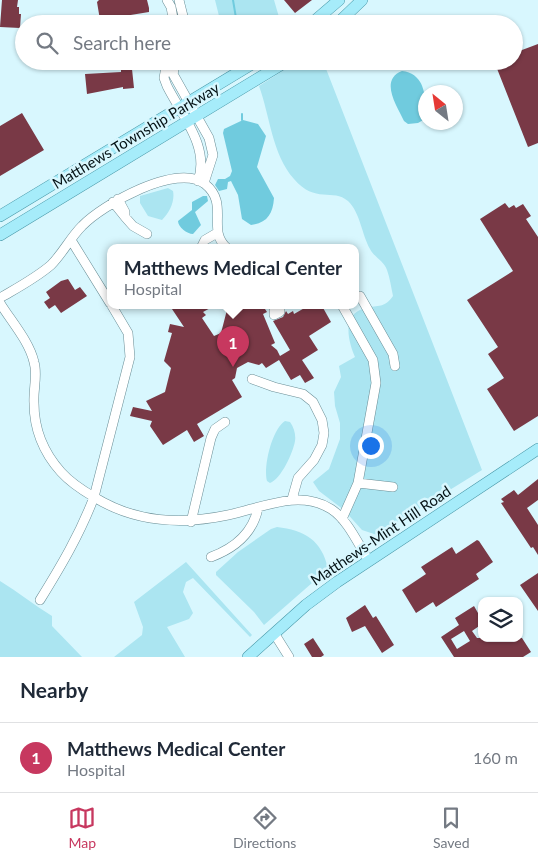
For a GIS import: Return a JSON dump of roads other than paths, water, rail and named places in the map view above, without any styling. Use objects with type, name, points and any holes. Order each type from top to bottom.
[{"type":"main road","points":[[322,15],[339,0]]},
{"type":"main road","points":[[346,15],[362,0]]},
{"type":"main road","name":"Matthews Township Parkway","points":[[0,216],[242,70]]},
{"type":"main road","name":"Matthews Township Parkway","points":[[0,235],[271,70]]},
{"type":"main road","name":"Matthews-Mint Hill Road","points":[[248,657],[306,605],[538,449]]},
{"type":"street","points":[[167,0],[172,15]]},
{"type":"street","points":[[180,0],[183,15]]},
{"type":"street","points":[[165,70],[164,78],[184,105]]},
{"type":"street","points":[[174,70],[173,74],[201,150],[201,182],[219,205],[217,233],[222,244]]},
{"type":"street","points":[[0,298],[50,266],[81,226],[116,201],[160,182],[179,179],[201,182]]},
{"type":"street","points":[[116,201],[125,217],[133,226],[146,234]]},
{"type":"street","points":[[203,244],[205,240],[217,233]]},
{"type":"street","points":[[72,240],[107,297]]},
{"type":"street","points":[[360,296],[393,354],[395,366]]},
{"type":"street","points":[[0,303],[31,352],[35,364],[34,404],[42,444],[62,473],[94,497],[131,515],[159,521],[190,522],[292,499],[312,502],[331,509],[342,519],[369,561]]},
{"type":"street","points":[[40,600],[68,556],[94,497],[130,357],[128,333],[114,309]]},
{"type":"street","points":[[342,519],[358,483],[376,383],[373,360],[346,309]]},
{"type":"street","points":[[252,379],[303,394],[312,402],[322,420],[324,433],[322,445],[314,460],[298,478],[292,499]]},
{"type":"street","points":[[190,522],[211,438],[215,429],[225,422]]},
{"type":"street","points":[[101,425],[112,426]]},
{"type":"street","points":[[358,483],[393,487]]},
{"type":"street","points":[[212,557],[237,544],[246,535],[255,522],[258,508]]},
{"type":"street","points":[[274,633],[289,657]]},
{"type":"waterway","points":[[233,0],[236,15]]},
{"type":"waterway","points":[[242,114],[242,120]]},
{"type":"place","name":"Matthews Medical Center","points":[[233,367]]}]
